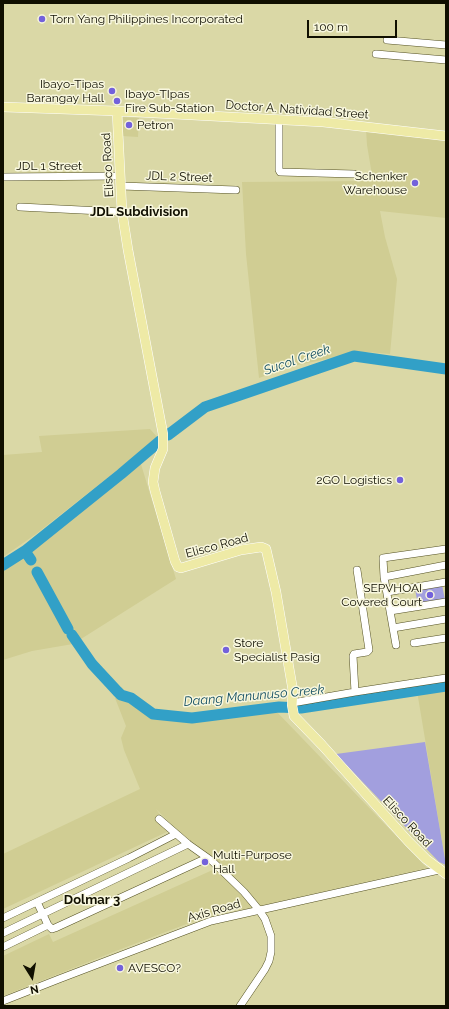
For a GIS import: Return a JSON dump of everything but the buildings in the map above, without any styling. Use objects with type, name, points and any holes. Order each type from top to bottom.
[{"type":"main road","name":"Doctor A. Natividad Street","points":[[3,107],[117,111],[323,122],[446,136]]},
{"type":"main road","name":"Elisco Road","points":[[117,111],[122,212],[163,434],[163,449],[155,468],[153,482],[175,561],[178,568],[181,568],[241,550],[261,547],[266,549],[276,592],[293,691],[292,706],[294,716],[408,841],[426,859],[443,872]]},
{"type":"street","points":[[387,40],[446,45]]},
{"type":"street","points":[[408,57],[409,42]]},
{"type":"street","points":[[376,54],[446,60]]},
{"type":"street","points":[[280,120],[280,172],[354,174]]},
{"type":"street","name":"JDL 1 Street","points":[[3,177],[120,176]]},
{"type":"street","name":"JDL 2 Street","points":[[121,186],[236,190]]},
{"type":"street","points":[[20,207],[122,212]]},
{"type":"street","points":[[396,645],[384,577],[383,558],[446,548]]},
{"type":"street","points":[[384,577],[446,565]]},
{"type":"street","points":[[355,692],[353,656],[354,654],[367,652],[369,650],[357,570]]},
{"type":"street","points":[[387,592],[446,582]]},
{"type":"street","points":[[390,611],[446,602]]},
{"type":"street","points":[[394,628],[446,619]]},
{"type":"street","points":[[414,643],[446,638]]},
{"type":"street","points":[[292,706],[355,692],[446,678]]},
{"type":"street","points":[[159,819],[188,844],[212,861],[244,892],[265,919],[271,936],[271,952],[269,961],[240,1006]]},
{"type":"street","points":[[3,918],[176,834]]},
{"type":"street","points":[[3,932],[188,844]]},
{"type":"street","points":[[37,902],[48,925],[52,929],[207,858]]},
{"type":"street","name":"Axis Road","points":[[3,1001],[59,978],[211,921],[443,872]]},
{"type":"street","points":[[3,947],[48,925]]},
{"type":"shaded area","points":[[123,117],[139,118],[138,137],[122,136]]},
{"type":"shaded area","points":[[366,129],[446,141],[446,218],[380,211],[385,237],[397,279],[390,354],[368,352],[356,353],[293,366],[259,378],[246,254],[242,182],[373,181]]},
{"type":"shaded area","points":[[150,429],[158,438],[36,534],[3,557],[3,455],[42,452],[39,436]]},
{"type":"shaded area","points":[[140,461],[176,579],[73,644],[32,651],[3,660],[3,567],[19,558]]},
{"type":"shaded area","name":"SEPVHOAI Covered Court","points":[[442,585],[445,600],[418,605],[415,589]]},
{"type":"shaded area","points":[[446,687],[446,865],[417,691]]},
{"type":"shaded area","points":[[121,696],[160,716],[192,719],[275,710],[427,868],[259,906],[223,866],[173,826],[156,809],[171,830],[3,909],[3,854],[140,789],[124,750],[121,738],[126,726],[115,698]]},
{"type":"shaded area","points":[[425,742],[446,865],[439,862],[336,754]]},
{"type":"shaded area","points":[[217,868],[253,908],[218,912],[3,996],[3,956],[49,934],[53,942]]},
{"type":"waterway","name":"Sucol Creek","points":[[168,435],[205,407],[354,356],[446,369]]},
{"type":"waterway","name":"Sucol Creek","points":[[3,565],[25,551],[160,441]]},
{"type":"waterway","name":"Daang Manunuso Creek","points":[[25,551],[31,560]]},
{"type":"waterway","name":"Daang Manunuso Creek","points":[[37,572],[68,629]]},
{"type":"waterway","name":"Daang Manunuso Creek","points":[[72,635],[92,664],[121,695],[131,698],[153,714],[192,718],[279,707],[301,708],[446,686]]},
{"type":"place","name":"Torn Yang Philippines Incorporated","points":[[42,19]]},
{"type":"place","name":"Ibayo-Tipas Barangay Hall","points":[[112,91]]},
{"type":"place","name":"Ibayo-TIpas Fire Sub-Station","points":[[117,101]]},
{"type":"place","name":"Petron","points":[[129,125]]},
{"type":"place","name":"Schenker Warehouse","points":[[415,183]]},
{"type":"place","name":"2GO Logistics","points":[[400,480]]},
{"type":"place","name":"SEPVHOAI Covered Court","points":[[430,595]]},
{"type":"place","name":"Store Specialist Pasig","points":[[226,650]]},
{"type":"place","name":"Multi-Purpose Hall","points":[[205,862]]},
{"type":"place","name":"AVESCO?","points":[[120,968]]},
{"type":"district","name":"JDL Subdivision","points":[[139,212]]},
{"type":"district","name":"Dolmar 3","points":[[92,900]]}]
